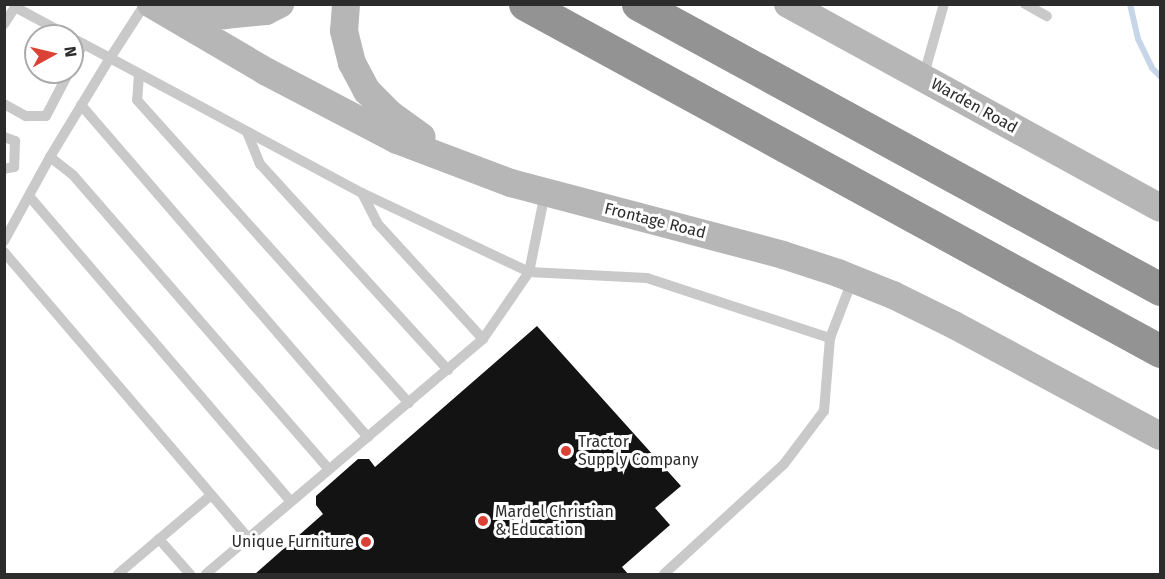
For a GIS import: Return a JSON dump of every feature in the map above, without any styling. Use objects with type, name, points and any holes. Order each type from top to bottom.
[{"type":"highway","points":[[525,4],[1161,351]]},
{"type":"highway","points":[[638,4],[1161,289]]},
{"type":"main road","name":"Frontage Road","points":[[151,4],[350,117],[463,166],[545,193],[783,255],[853,279],[893,295],[954,325],[1161,436]]},
{"type":"main road","points":[[186,4],[224,15],[266,11],[280,4]]},
{"type":"main road","points":[[346,4],[344,31],[352,63],[367,91],[390,114],[463,166]]},
{"type":"main road","name":"Warden Road","points":[[788,4],[1158,206]]},
{"type":"lane","points":[[4,241],[50,157],[145,4]]},
{"type":"lane","points":[[923,78],[944,4]]},
{"type":"lane","points":[[1025,4],[1047,16]]},
{"type":"lane","points":[[4,24],[13,6],[46,24]]},
{"type":"lane","points":[[84,45],[362,193],[529,272],[647,278],[830,338]]},
{"type":"lane","points":[[139,74],[137,100],[409,403]]},
{"type":"lane","points":[[4,104],[26,116],[46,116],[63,84]]},
{"type":"lane","points":[[81,105],[368,437]]},
{"type":"lane","points":[[248,132],[260,164],[448,370]]},
{"type":"lane","points":[[4,137],[15,141],[14,167],[4,169]]},
{"type":"lane","points":[[50,157],[73,175],[329,469]]},
{"type":"lane","points":[[362,193],[377,222],[483,339]]},
{"type":"lane","points":[[206,574],[483,339],[529,272],[545,193]]},
{"type":"lane","points":[[29,196],[290,501]]},
{"type":"lane","points":[[4,252],[248,538]]},
{"type":"lane","points":[[664,574],[784,464],[824,411],[830,338],[853,279]]},
{"type":"lane","points":[[118,574],[211,495]]},
{"type":"lane","points":[[159,539],[190,574]]},
{"type":"building","points":[[537,326],[681,486],[655,508],[670,525],[622,567],[628,574],[255,574],[323,514],[316,505],[316,496],[358,459],[369,459],[375,467]]},
{"type":"waterway","points":[[1130,4],[1138,39],[1152,68],[1160,76]]},
{"type":"place","name":"Tractor Supply Company","points":[[566,451]]},
{"type":"place","name":"Mardel Christian & Education","points":[[483,521]]},
{"type":"place","name":"Unique Furniture","points":[[366,542]]}]
